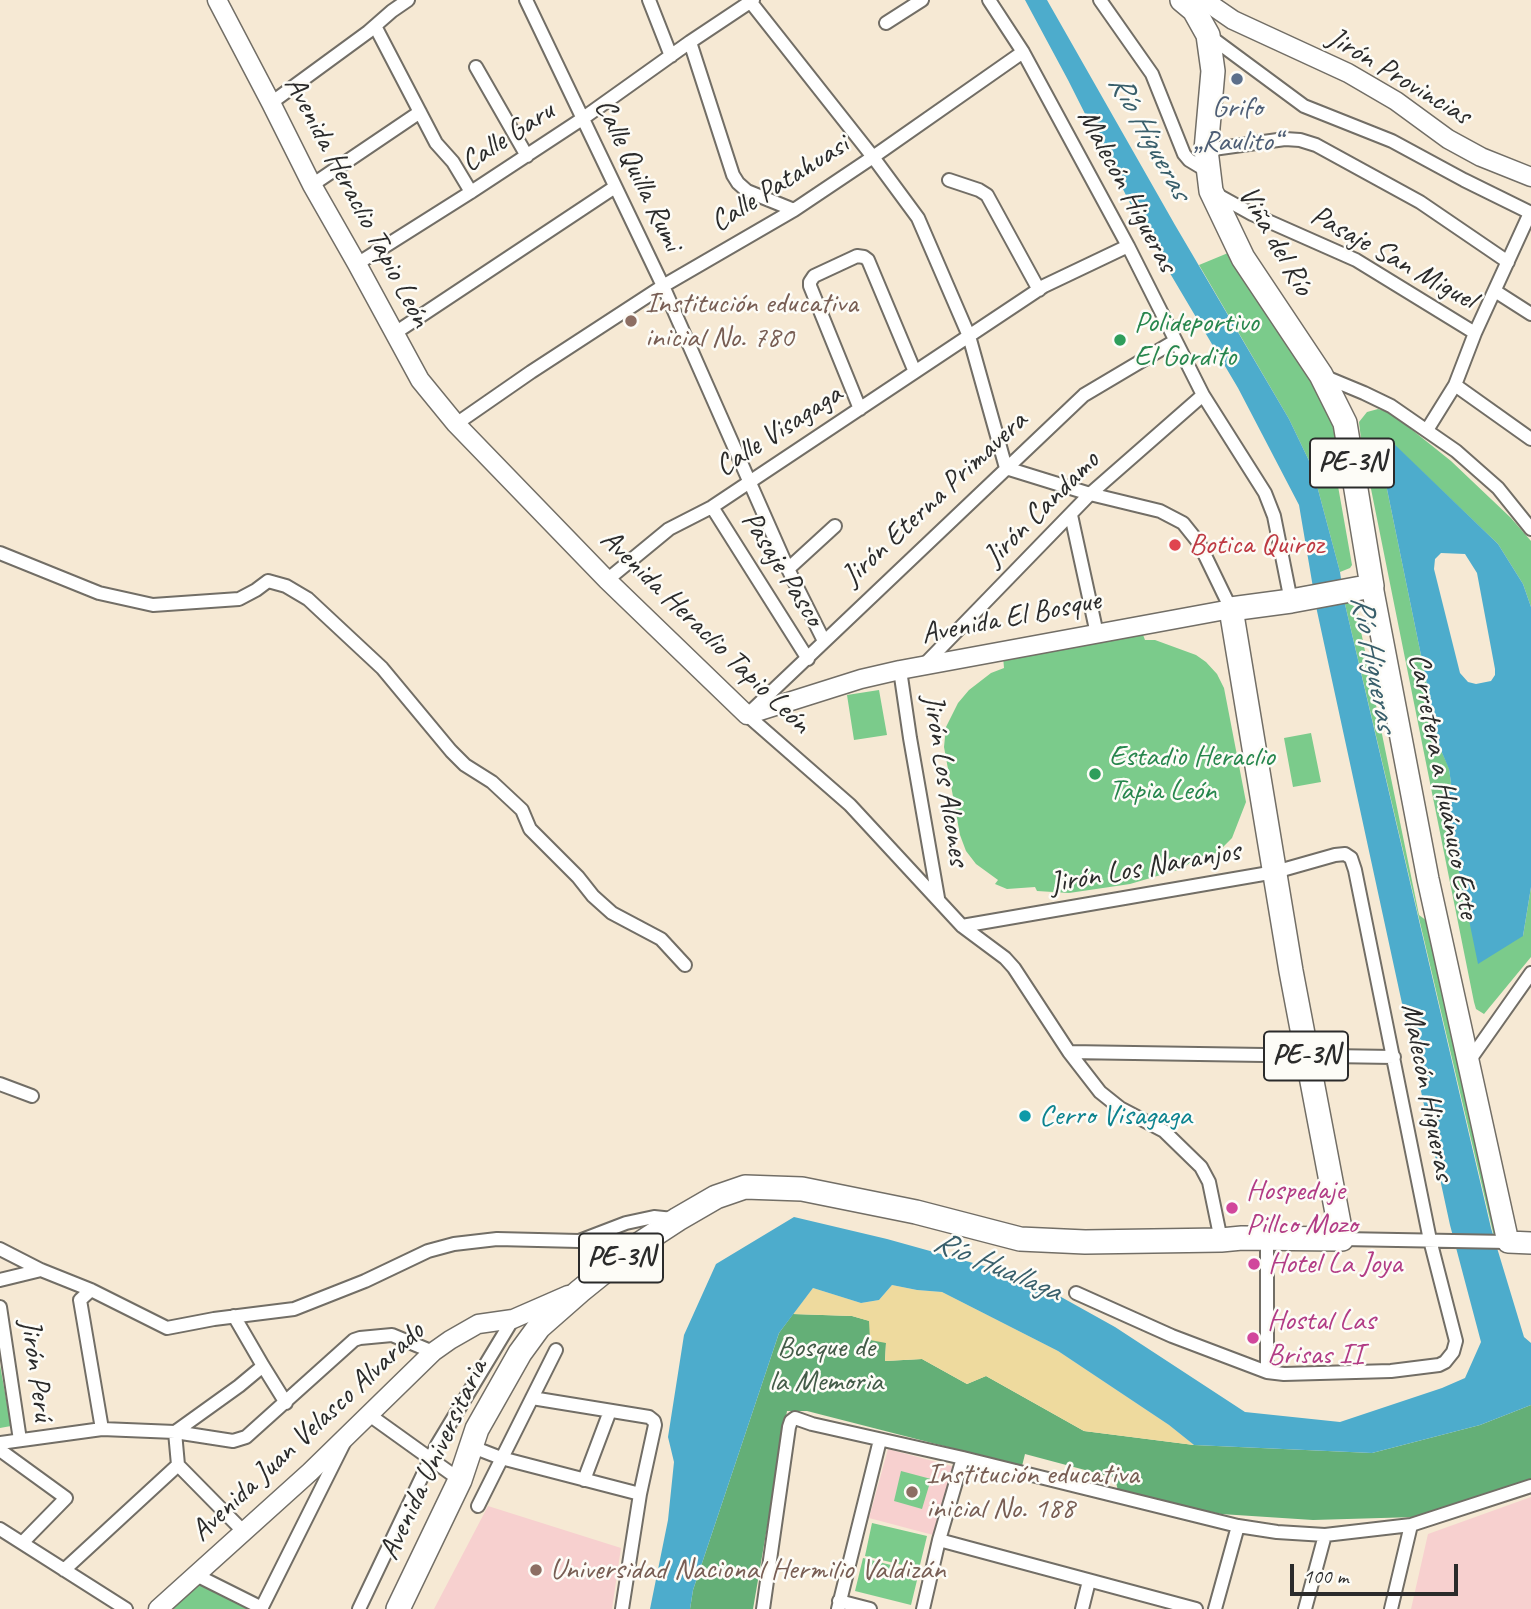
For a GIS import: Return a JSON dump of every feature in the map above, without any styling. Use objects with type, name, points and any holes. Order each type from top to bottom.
[{"type":"highway","points":[[1182,0],[1194,10],[1208,35],[1213,71],[1209,171]]},
{"type":"highway","name":"Viña del Río","points":[[1209,171],[1243,258],[1304,350]]},
{"type":"highway","name":"Carretera a Huánuco Este","points":[[1304,350],[1321,375],[1345,424],[1372,586]]},
{"type":"highway","name":"Avenida El Bosque","points":[[1231,608],[1297,600],[1372,586]]},
{"type":"highway","name":"PE-3N","points":[[1221,1240],[1342,1239],[1306,1056],[1231,608]]},
{"type":"highway","name":"Avenida Universitaria","points":[[398,1609],[460,1480],[477,1429],[520,1353],[539,1327],[632,1249],[716,1197],[745,1187],[802,1189],[916,1212],[1020,1239],[1085,1242],[1221,1240]]},
{"type":"main road","name":"Carretera a Huánuco Este","points":[[1372,586],[1428,879],[1469,1061],[1503,1242]]},
{"type":"main road","points":[[1503,1242],[1531,1243]]},
{"type":"street","name":"Avenida Heraclio Tapio León","points":[[217,0],[312,185],[420,380],[456,424],[607,580],[747,715],[850,805],[962,926],[1005,958],[1069,1052],[1100,1092],[1120,1108],[1164,1131],[1200,1167],[1209,1182],[1221,1240]]},
{"type":"street","points":[[271,103],[375,26],[389,5],[408,0]]},
{"type":"street","name":"Calle Quilla Rumi","points":[[526,0],[663,286],[788,569],[824,641]]},
{"type":"street","points":[[649,0],[671,56]]},
{"type":"street","points":[[886,23],[922,0]]},
{"type":"street","name":"Malecón Higueras","points":[[989,0],[1023,52],[1128,246],[1203,395],[1265,493],[1297,600]]},
{"type":"street","name":"Pasaje San Miguel","points":[[1100,0],[1153,74],[1184,154],[1189,160],[1209,171],[1252,214],[1356,260],[1475,334]]},
{"type":"street","name":"Jirón Provincias","points":[[1204,0],[1233,20],[1348,73],[1396,101],[1448,139],[1481,157],[1531,177]]},
{"type":"street","points":[[751,1],[918,218],[969,336],[1006,468],[1090,495],[1160,511],[1183,523],[1199,543],[1231,608]]},
{"type":"street","name":"Calle Garu","points":[[357,264],[527,156],[751,1]]},
{"type":"street","points":[[375,26],[436,143],[453,162],[471,192]]},
{"type":"street","points":[[1208,35],[1304,106],[1392,141],[1531,213],[1455,384],[1427,430]]},
{"type":"street","points":[[690,42],[733,175],[747,191],[794,210]]},
{"type":"street","name":"Calle Patahuasi","points":[[456,424],[663,286],[794,210],[1023,52]]},
{"type":"street","points":[[476,67],[527,156]]},
{"type":"street","points":[[312,185],[420,112]]},
{"type":"street","points":[[1209,171],[1285,139],[1300,139],[1316,145],[1420,202],[1508,262]]},
{"type":"street","points":[[949,180],[986,195],[1039,290]]},
{"type":"street","points":[[395,333],[615,187]]},
{"type":"street","name":"Calle Visagaga","points":[[607,580],[669,529],[712,507],[1039,290],[1128,246]]},
{"type":"street","points":[[860,409],[810,286],[814,276],[857,256],[864,257],[915,372]]},
{"type":"street","points":[[1495,291],[1531,314]]},
{"type":"street","name":"Jirón Eterna Primavera","points":[[747,715],[1084,395],[1175,341]]},
{"type":"street","points":[[1321,375],[1391,406],[1456,451],[1498,488],[1531,529]]},
{"type":"street","points":[[1455,384],[1531,439]]},
{"type":"street","name":"Jirón Candamo","points":[[923,666],[1090,495],[1203,395]]},
{"type":"street","name":"Pasaje Pasco","points":[[712,507],[808,659]]},
{"type":"street","points":[[1071,514],[1097,634]]},
{"type":"street","points":[[788,569],[835,526]]},
{"type":"street","points":[[0,553],[99,593],[153,606],[239,599],[268,581],[286,586],[308,599],[382,668],[465,765],[492,782],[522,810],[530,830],[578,877],[593,896],[612,913],[662,939],[685,965]]},
{"type":"street","name":"Avenida El Bosque","points":[[747,715],[861,679],[900,670],[1231,608]]},
{"type":"street","name":"Jirón Los Alcones","points":[[900,670],[938,899]]},
{"type":"street","name":"Malecón Higueras","points":[[1266,1372],[1284,1374],[1391,1371],[1439,1364],[1445,1362],[1453,1352],[1456,1341],[1432,1240],[1355,870],[1351,858],[1345,854],[1335,855]]},
{"type":"street","name":"Jirón Los Naranjos","points":[[962,926],[1275,872],[1335,855]]},
{"type":"street","points":[[1469,1061],[1531,973]]},
{"type":"street","points":[[1069,1052],[1394,1057]]},
{"type":"street","points":[[0,1084],[32,1096]]},
{"type":"street","points":[[0,1249],[40,1270],[92,1290],[167,1328],[214,1318],[294,1309],[365,1281],[428,1251],[454,1244],[497,1239],[579,1241],[626,1223],[654,1217],[678,1219]]},
{"type":"street","points":[[1076,1293],[1172,1336],[1266,1372],[1267,1238]]},
{"type":"street","name":"PE-3N","points":[[1342,1239],[1503,1242]]},
{"type":"street","points":[[0,1280],[40,1270]]},
{"type":"street","points":[[92,1290],[80,1300],[102,1429]]},
{"type":"street","name":"Avenida Juan Velasco Alvarado","points":[[158,1607],[310,1472],[433,1352],[478,1324],[513,1319],[580,1291]]},
{"type":"street","name":"Jirón Perú","points":[[0,1307],[20,1440]]},
{"type":"street","points":[[234,1316],[286,1403]]},
{"type":"street","name":"Avenida Universitaria","points":[[359,1609],[437,1445],[513,1319]]},
{"type":"street","points":[[0,1443],[102,1429],[175,1432],[233,1441],[246,1437],[350,1342],[360,1338],[392,1335],[433,1352]]},
{"type":"street","points":[[478,1506],[556,1350]]},
{"type":"street","points":[[175,1432],[263,1366]]},
{"type":"street","points":[[532,1398],[643,1416],[652,1419],[655,1425],[640,1494],[622,1609]]},
{"type":"street","points":[[584,1480],[610,1411]]},
{"type":"street","points":[[368,1414],[460,1480]]},
{"type":"street","points":[[763,1609],[789,1427],[795,1418],[1238,1527],[1277,1532],[1325,1535],[1411,1525],[1531,1486]]},
{"type":"street","points":[[175,1432],[178,1465],[243,1531]]},
{"type":"street","points":[[194,1574],[262,1608],[349,1434]]},
{"type":"street","points":[[870,1609],[839,1605],[880,1440]]},
{"type":"street","points":[[470,1446],[501,1458],[640,1494]]},
{"type":"street","points":[[0,1450],[66,1497],[22,1543]]},
{"type":"street","points":[[923,1609],[939,1540],[963,1458]]},
{"type":"street","points":[[64,1570],[178,1465]]},
{"type":"street","points":[[1391,1609],[1411,1525]]},
{"type":"street","points":[[1215,1609],[1238,1527]]},
{"type":"street","points":[[0,1529],[126,1609]]},
{"type":"street","points":[[1305,1609],[1325,1535]]},
{"type":"street","points":[[939,1540],[1196,1609]]},
{"type":"street","points":[[1082,1609],[1089,1581]]},
{"type":"shaded area","name":"Institución educativa inicial No. 188","points":[[888,1449],[955,1467],[937,1536],[869,1518]]},
{"type":"shaded area","points":[[1531,1497],[1531,1609],[1411,1609],[1428,1534]]},
{"type":"shaded area","name":"Universidad Nacional Hermilio Valdizán","points":[[488,1506],[621,1548],[612,1609],[434,1609]]},
{"type":"green space","points":[[1228,253],[1328,408],[1339,452],[1333,458],[1352,565],[1340,572],[1312,467],[1289,419],[1199,265]]},
{"type":"green space","points":[[1378,409],[1391,413],[1451,461],[1511,518],[1531,541],[1531,607],[1523,584],[1498,544],[1389,440],[1380,455],[1440,748],[1449,768],[1451,783],[1445,803],[1523,936],[1531,887],[1531,957],[1484,1014],[1476,1009],[1474,1002],[1361,439],[1359,422],[1367,412]]},
{"type":"green space","points":[[1344,600],[1356,607],[1419,915],[1427,921],[1500,1237],[1495,1241]]},
{"type":"green space","name":"Estadio Heraclio Tapia León","points":[[1142,632],[1145,640],[1155,640],[1196,655],[1217,674],[1224,688],[1246,802],[1232,838],[1217,853],[1199,857],[1181,869],[1130,884],[1069,893],[1037,891],[1035,887],[1007,889],[995,884],[998,880],[976,864],[966,851],[960,835],[944,747],[946,727],[958,703],[969,690],[991,673],[1004,668],[1003,656]]},
{"type":"green space","points":[[879,690],[887,735],[854,740],[847,695]]},
{"type":"green space","points":[[1311,733],[1321,782],[1293,787],[1284,738]]},
{"type":"green space","name":"Bosque de la Memoria","points":[[793,1314],[852,1316],[870,1321],[886,1343],[885,1361],[922,1359],[967,1384],[986,1376],[1084,1431],[1194,1445],[1372,1453],[1480,1425],[1531,1405],[1531,1479],[1415,1517],[1313,1520],[1221,1514],[1118,1491],[1115,1478],[1025,1454],[1022,1466],[807,1411],[787,1411],[753,1609],[690,1609],[693,1590],[779,1333]]},
{"type":"green space","points":[[0,1365],[11,1426],[0,1428]]},
{"type":"green space","points":[[901,1471],[931,1479],[922,1509],[894,1501]]},
{"type":"green space","points":[[872,1523],[927,1536],[919,1569],[865,1556]]},
{"type":"green space","points":[[863,1558],[919,1572],[911,1605],[855,1591]]},
{"type":"green space","points":[[196,1579],[257,1609],[159,1609]]},
{"type":"sand","points":[[892,1285],[942,1292],[1058,1351],[1169,1425],[1194,1445],[1084,1431],[986,1376],[967,1384],[922,1359],[885,1361],[886,1343],[870,1340],[869,1321],[852,1316],[793,1314],[813,1288],[861,1303],[879,1300]]},
{"type":"water","points":[[1025,0],[1047,0],[1289,419],[1312,467],[1340,572],[1344,600],[1491,1228],[1524,1337],[1531,1343],[1531,1405],[1480,1425],[1372,1453],[1194,1445],[1169,1425],[1058,1351],[942,1292],[892,1285],[879,1300],[861,1303],[813,1288],[779,1333],[693,1590],[690,1609],[650,1609],[668,1520],[674,1462],[668,1437],[684,1335],[716,1264],[794,1217],[887,1239],[1027,1278],[1115,1327],[1245,1412],[1340,1422],[1465,1378],[1481,1342],[1450,1225],[1317,611],[1299,505],[1238,388],[1139,221]]},
{"type":"water","points":[[1389,439],[1498,544],[1523,584],[1531,607],[1531,887],[1523,936],[1478,964],[1445,803],[1451,783],[1449,769],[1440,748],[1380,455]],"holes":[[[1441,553],[1465,554],[1477,573],[1495,669],[1491,681],[1476,684],[1468,682],[1460,673],[1434,569],[1435,559]]]},
{"type":"place","name":"Grifo „Raulito“","points":[[1237,79]]},
{"type":"place","name":"Institución educativa inicial No. 780","points":[[631,321]]},
{"type":"place","name":"Polideportivo El Gordito","points":[[1120,340]]},
{"type":"place","name":"Botica Quiroz","points":[[1175,545]]},
{"type":"place","name":"Estadio Heraclio Tapia León","points":[[1095,774]]},
{"type":"place","name":"Cerro Visagaga","points":[[1025,1116]]},
{"type":"place","name":"Hospedaje Pillco Mozo","points":[[1232,1208]]},
{"type":"place","name":"Hotel La Joya","points":[[1254,1264]]},
{"type":"place","name":"Hostal Las Brisas II","points":[[1253,1338]]},
{"type":"place","name":"Institución educativa inicial No. 188","points":[[912,1492]]},
{"type":"place","name":"Universidad Nacional Hermilio Valdizán","points":[[536,1570]]},
{"type":"water label","name":"Río Higueras","points":[[1149,137]]},
{"type":"water label","name":"Río Higueras","points":[[1373,663]]},
{"type":"water label","name":"Río Huallaga","points":[[997,1267]]}]
